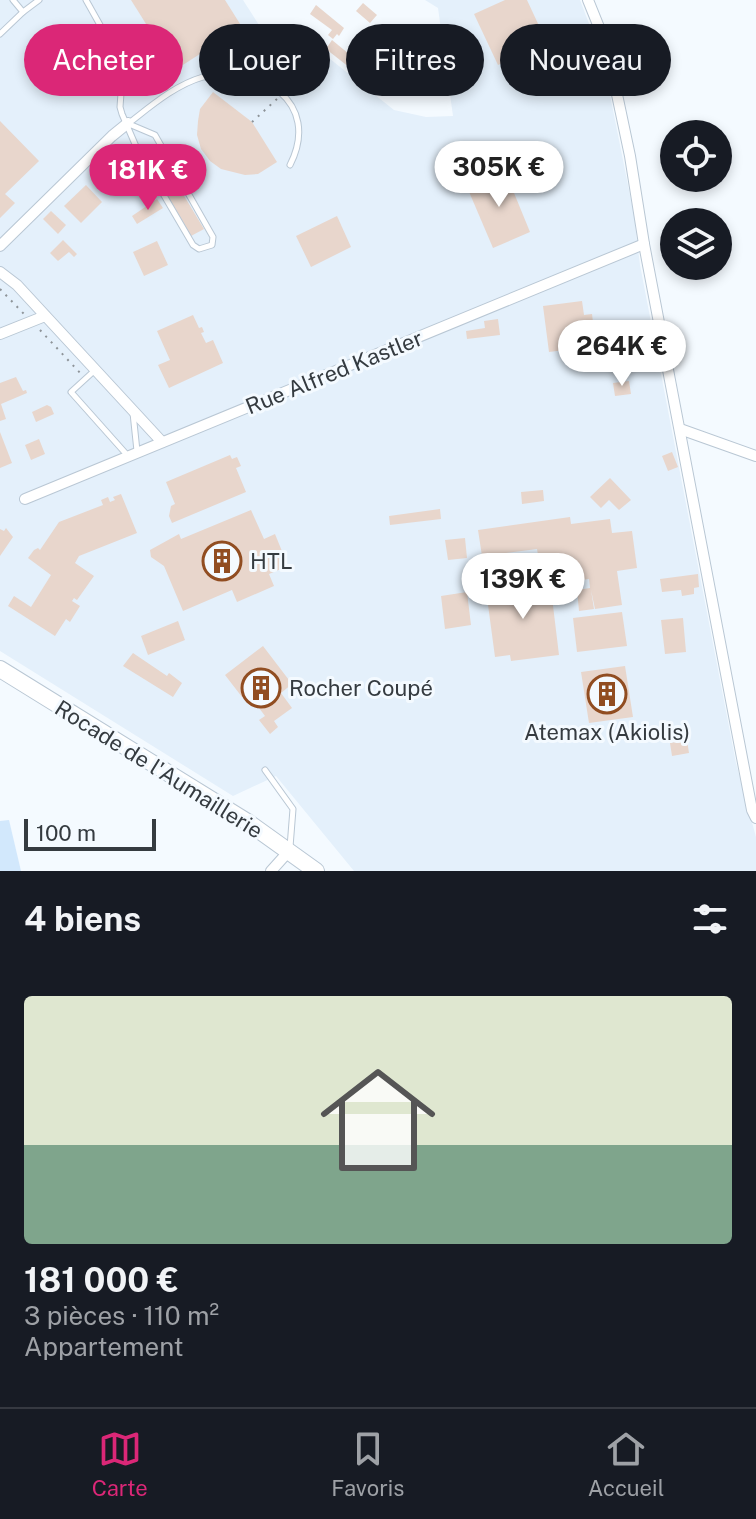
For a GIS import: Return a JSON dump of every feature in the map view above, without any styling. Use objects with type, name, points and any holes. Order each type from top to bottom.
[{"type":"main road","name":"Rocade de l'Aumaillerie","points":[[0,669],[316,871]]},
{"type":"street","points":[[588,0],[607,47],[630,156],[644,244],[756,818]]},
{"type":"street","points":[[0,246],[128,123]]},
{"type":"street","name":"Rue Alfred Kastler","points":[[25,499],[644,244]]},
{"type":"street","points":[[0,272],[162,442]]},
{"type":"street","points":[[0,334],[45,316]]},
{"type":"street","points":[[680,429],[756,456]]},
{"type":"street","points":[[271,871],[289,851]]},
{"type":"lane","points":[[13,0],[23,12]]},
{"type":"lane","points":[[0,34],[39,0]]},
{"type":"lane","points":[[86,0],[123,66],[120,107],[138,151],[186,235],[199,249],[212,245],[213,237],[155,135],[128,123]]},
{"type":"lane","points":[[128,123],[179,87],[199,80]]},
{"type":"lane","points":[[283,96],[294,112],[299,133],[296,155],[290,165]]},
{"type":"lane","points":[[95,370],[71,392],[133,454]]},
{"type":"lane","points":[[133,412],[133,454]]},
{"type":"lane","points":[[265,770],[293,809],[289,851]]},
{"type":"path","points":[[252,122],[280,96]]},
{"type":"path","points":[[0,289],[86,379]]},
{"type":"shaded area","points":[[0,0],[243,0],[258,24],[199,24],[199,96],[330,96],[330,59],[346,72],[346,96],[376,96],[394,110],[426,117],[453,116],[450,96],[484,96],[484,24],[440,24],[438,8],[425,0],[580,0],[589,24],[500,24],[500,96],[610,96],[736,763],[756,837],[756,871],[354,871],[276,776],[233,796],[0,651]]},
{"type":"shaded area","points":[[9,820],[21,871],[0,871],[0,821]]},
{"type":"building","points":[[131,0],[225,0],[240,24],[199,24],[199,55],[183,65],[183,24],[146,24]]},
{"type":"building","points":[[505,0],[527,0],[538,24],[500,24],[498,65],[484,35],[484,24],[479,24],[474,14]]},
{"type":"building","points":[[363,3],[377,15],[370,23],[356,11]]},
{"type":"building","points":[[316,5],[344,28],[333,39],[330,37],[330,24],[324,24],[310,14]]},
{"type":"building","points":[[332,40],[346,52],[346,65],[330,52]]},
{"type":"building","points":[[210,96],[218,96],[252,122],[277,162],[258,174],[245,175],[221,169],[201,149],[197,135],[200,109]]},
{"type":"building","points":[[0,121],[39,161],[5,194],[15,203],[0,218]]},
{"type":"building","points":[[505,171],[530,232],[493,248],[467,187]]},
{"type":"building","points":[[171,174],[204,229],[191,236],[159,181]]},
{"type":"building","points":[[86,185],[102,202],[81,223],[64,206]]},
{"type":"building","points":[[157,199],[163,208],[137,224],[132,216]]},
{"type":"building","points":[[51,211],[66,225],[58,234],[43,219]]},
{"type":"building","points":[[337,216],[351,247],[311,267],[296,236]]},
{"type":"building","points":[[63,240],[77,254],[74,257],[69,252],[58,261],[50,253]]},
{"type":"building","points":[[157,241],[168,265],[144,276],[133,252]]},
{"type":"building","points":[[582,301],[584,315],[592,314],[594,330],[586,332],[588,347],[549,352],[543,306]]},
{"type":"building","points":[[193,315],[199,328],[202,327],[204,332],[201,333],[206,343],[213,340],[223,363],[169,388],[158,365],[170,360],[157,331]]},
{"type":"building","points":[[498,319],[500,335],[467,339],[466,331],[485,328],[484,321]]},
{"type":"building","points":[[16,377],[27,393],[1,404],[6,419],[0,421],[0,383]]},
{"type":"building","points":[[629,381],[631,394],[615,396],[613,383]]},
{"type":"building","points":[[47,405],[54,414],[36,422],[32,412]]},
{"type":"building","points":[[0,432],[12,463],[0,468]]},
{"type":"building","points":[[39,439],[45,454],[31,460],[25,445]]},
{"type":"building","points":[[672,452],[678,467],[668,471],[662,456]]},
{"type":"building","name":"HTL","points":[[230,455],[232,459],[237,457],[241,466],[236,468],[246,492],[172,523],[169,516],[171,506],[175,504],[166,482]]},
{"type":"building","points":[[610,478],[631,500],[619,510],[609,500],[601,508],[590,497]]},
{"type":"building","points":[[543,490],[544,501],[522,504],[521,492]]},
{"type":"building","points":[[121,494],[137,533],[79,556],[75,563],[94,576],[77,600],[74,598],[72,601],[80,606],[70,622],[66,619],[55,636],[8,606],[14,596],[31,607],[51,575],[28,558],[34,550],[40,550],[59,522],[103,505],[101,500],[108,497],[110,502],[115,500],[113,497]]},
{"type":"building","points":[[440,509],[441,519],[390,525],[389,516]]},
{"type":"building","name":"HTL","points":[[251,510],[264,539],[275,534],[288,566],[269,574],[274,586],[237,602],[232,590],[183,611],[164,566],[151,557],[150,550],[179,534],[181,539]]},
{"type":"building","points":[[570,517],[571,524],[610,519],[612,533],[632,531],[637,568],[617,571],[622,605],[595,609],[591,590],[594,609],[579,611],[577,590],[590,588],[589,579],[574,581],[573,577],[531,582],[528,562],[539,561],[537,549],[482,556],[478,530]]},
{"type":"building","points":[[6,528],[13,537],[0,556],[0,529],[4,531]]},
{"type":"building","points":[[465,538],[467,558],[448,560],[445,540]]},
{"type":"building","points":[[698,574],[699,587],[694,588],[694,594],[682,596],[681,590],[662,592],[660,579]]},
{"type":"building","points":[[550,581],[559,655],[511,661],[510,655],[495,657],[486,590]]},
{"type":"building","points":[[467,592],[471,625],[445,629],[441,596]]},
{"type":"building","points":[[622,612],[627,646],[577,652],[573,618]]},
{"type":"building","points":[[683,618],[686,652],[665,654],[661,620]]},
{"type":"building","points":[[178,621],[185,640],[148,655],[141,636]]},
{"type":"building","name":"Rocher Coupé","points":[[263,646],[292,684],[281,693],[292,708],[274,721],[278,727],[270,734],[259,720],[265,716],[247,692],[242,697],[225,675]]},
{"type":"building","points":[[133,653],[182,683],[173,697],[123,666]]},
{"type":"building","name":"Atemax (Akiolis)","points":[[625,666],[633,717],[589,723],[581,672]]},
{"type":"building","name":"Atemax (Akiolis)","points":[[687,740],[689,753],[672,756],[670,743]]},
{"type":"place","name":"HTL","points":[[222,561]]},
{"type":"place","name":"Rocher Coupé","points":[[261,688]]},
{"type":"place","name":"Atemax (Akiolis)","points":[[607,694]]}]
